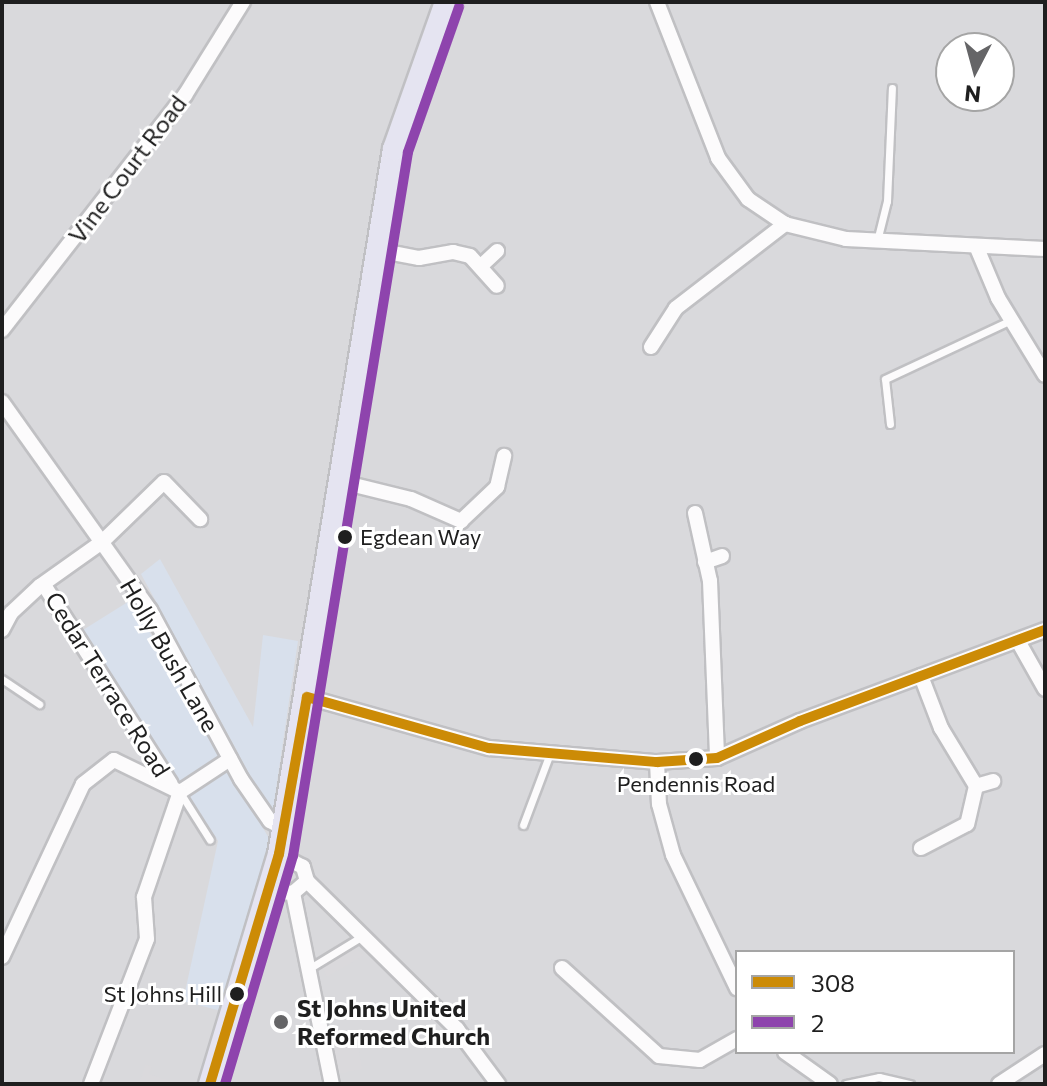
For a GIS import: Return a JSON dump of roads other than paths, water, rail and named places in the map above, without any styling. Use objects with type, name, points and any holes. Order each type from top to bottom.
[{"type":"main road","points":[[210,1084],[279,854],[394,149],[446,2]]},
{"type":"street","name":"Vine Court Road","points":[[2,330],[185,95],[243,2]]},
{"type":"street","points":[[657,2],[718,158],[748,199],[785,224],[877,241],[1045,249]]},
{"type":"street","points":[[651,347],[676,308],[785,224]]},
{"type":"street","points":[[977,248],[1011,320],[1045,375]]},
{"type":"street","points":[[377,250],[419,258],[453,252],[470,256],[497,286]]},
{"type":"street","points":[[481,266],[497,251]]},
{"type":"street","name":"Holly Bush Lane","points":[[2,402],[150,610],[230,759],[270,821],[283,828]]},
{"type":"street","points":[[342,482],[411,499],[461,521],[497,487],[504,456]]},
{"type":"street","points":[[2,630],[11,613],[102,542],[164,482],[200,519]]},
{"type":"street","points":[[695,513],[705,562],[717,668],[717,758]]},
{"type":"street","points":[[705,562],[722,556]]},
{"type":"street","name":"Cedar Terrace Road","points":[[44,585],[175,788]]},
{"type":"street","points":[[307,697],[489,748],[657,762],[717,758],[1045,630]]},
{"type":"street","points":[[1018,641],[1045,689]]},
{"type":"street","points":[[921,676],[941,728],[976,786],[967,824],[921,848]]},
{"type":"street","points":[[91,1084],[147,939],[144,897],[175,788],[230,759]]},
{"type":"street","points":[[2,957],[83,784],[114,760],[175,788]]},
{"type":"street","points":[[657,762],[659,804],[673,855],[735,984]]},
{"type":"street","points":[[976,786],[993,781]]},
{"type":"street","points":[[279,854],[303,867],[307,881],[457,1029],[498,1084]]},
{"type":"street","points":[[269,892],[293,893],[307,881]]},
{"type":"street","points":[[293,893],[332,1084]]},
{"type":"street","points":[[562,968],[659,1056],[700,1060],[735,1040]]},
{"type":"street","points":[[788,1054],[830,1084]]},
{"type":"street","points":[[999,1084],[1045,1054]]},
{"type":"lane","points":[[877,241],[887,201],[892,88]]},
{"type":"lane","points":[[890,424],[885,379],[1011,320]]},
{"type":"lane","points":[[2,679],[39,704]]},
{"type":"lane","points":[[523,825],[550,753]]},
{"type":"lane","points":[[175,788],[210,840]]},
{"type":"lane","points":[[310,968],[361,937]]},
{"type":"lane","points":[[846,1084],[879,1077],[910,1084]]},
{"type":"place","name":"Egdean Way","points":[[345,537]]},
{"type":"place","name":"Pendennis Road","points":[[696,759]]},
{"type":"place","name":"St Johns Hill","points":[[237,994]]},
{"type":"place","name":"St Johns United Reformed Church","points":[[281,1022]]}]
